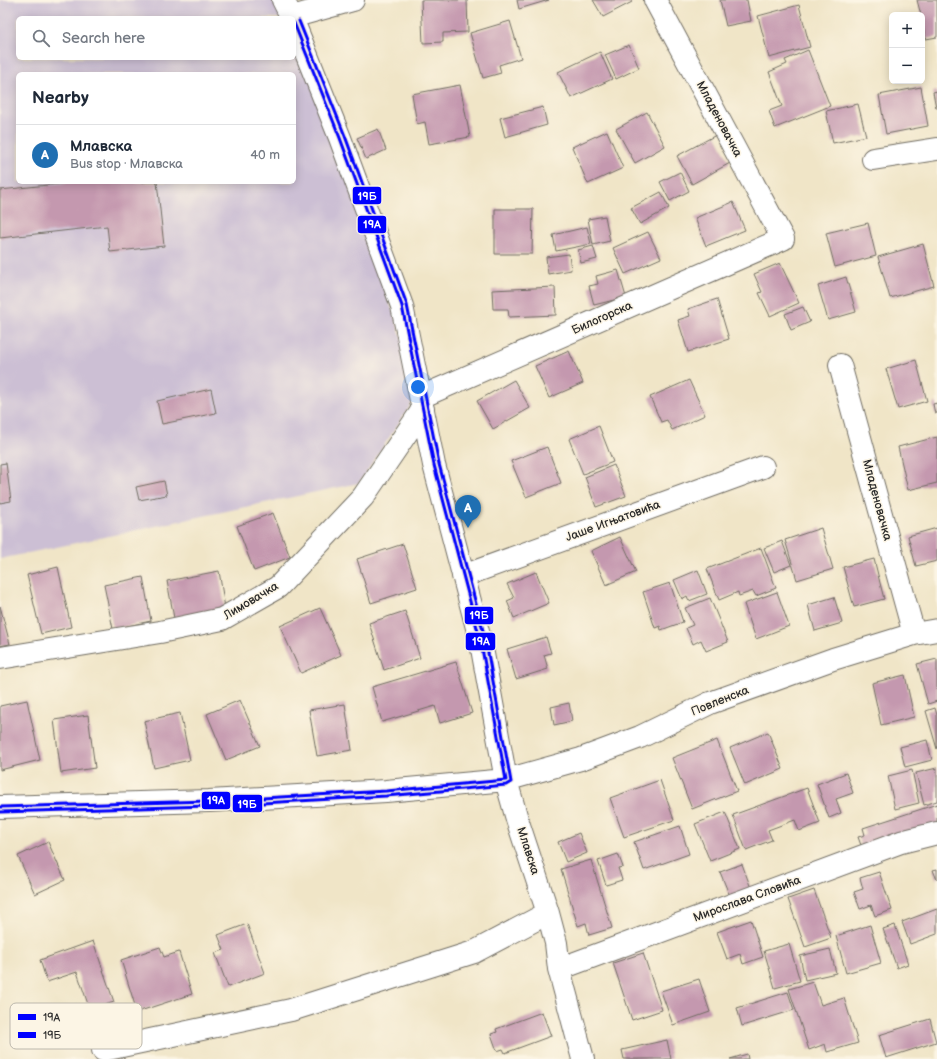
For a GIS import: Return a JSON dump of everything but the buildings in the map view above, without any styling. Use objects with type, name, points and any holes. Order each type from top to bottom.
[{"type":"street","points":[[290,14],[353,0]]},
{"type":"street","name":"Младеновачка","points":[[655,0],[783,239]]},
{"type":"street","name":"Млавска","points":[[296,29],[340,138],[402,306],[434,465],[481,643],[506,780],[517,819],[548,913],[556,943],[559,969],[583,1059]]},
{"type":"street","points":[[873,159],[937,149]]},
{"type":"street","name":"Билогорска","points":[[422,403],[783,239]]},
{"type":"street","name":"Младеновачка","points":[[840,365],[914,634]]},
{"type":"street","name":"Лимовачка","points":[[0,658],[160,632],[222,619],[278,587],[363,496],[422,403]]},
{"type":"street","name":"Јаше Игњатовића","points":[[463,576],[763,467]]},
{"type":"street","name":"Повленска","points":[[0,807],[224,800],[386,791],[506,780],[581,759],[640,736],[710,703],[833,659],[914,634],[937,630]]},
{"type":"street","name":"Мирослава Словића","points":[[559,969],[901,842],[937,834]]},
{"type":"street","points":[[142,1042],[291,1010],[474,952],[548,913]]},
{"type":"street","points":[[103,1050],[108,1049]]},
{"type":"shaded area","points":[[0,0],[283,0],[291,16],[16,16],[16,60],[296,60],[296,29],[420,391],[359,483],[0,559]]},
{"type":"transit line","name":"19Б","points":[[0,812],[209,806],[386,796],[506,785],[511,782],[486,642],[439,464],[407,305],[345,136],[299,21]]},
{"type":"transit line","name":"19А","points":[[0,807],[209,801],[386,791],[506,780],[481,643],[434,465],[402,306],[340,138],[296,28]]},
{"type":"place","name":"Млавска","points":[[468,528]]}]
